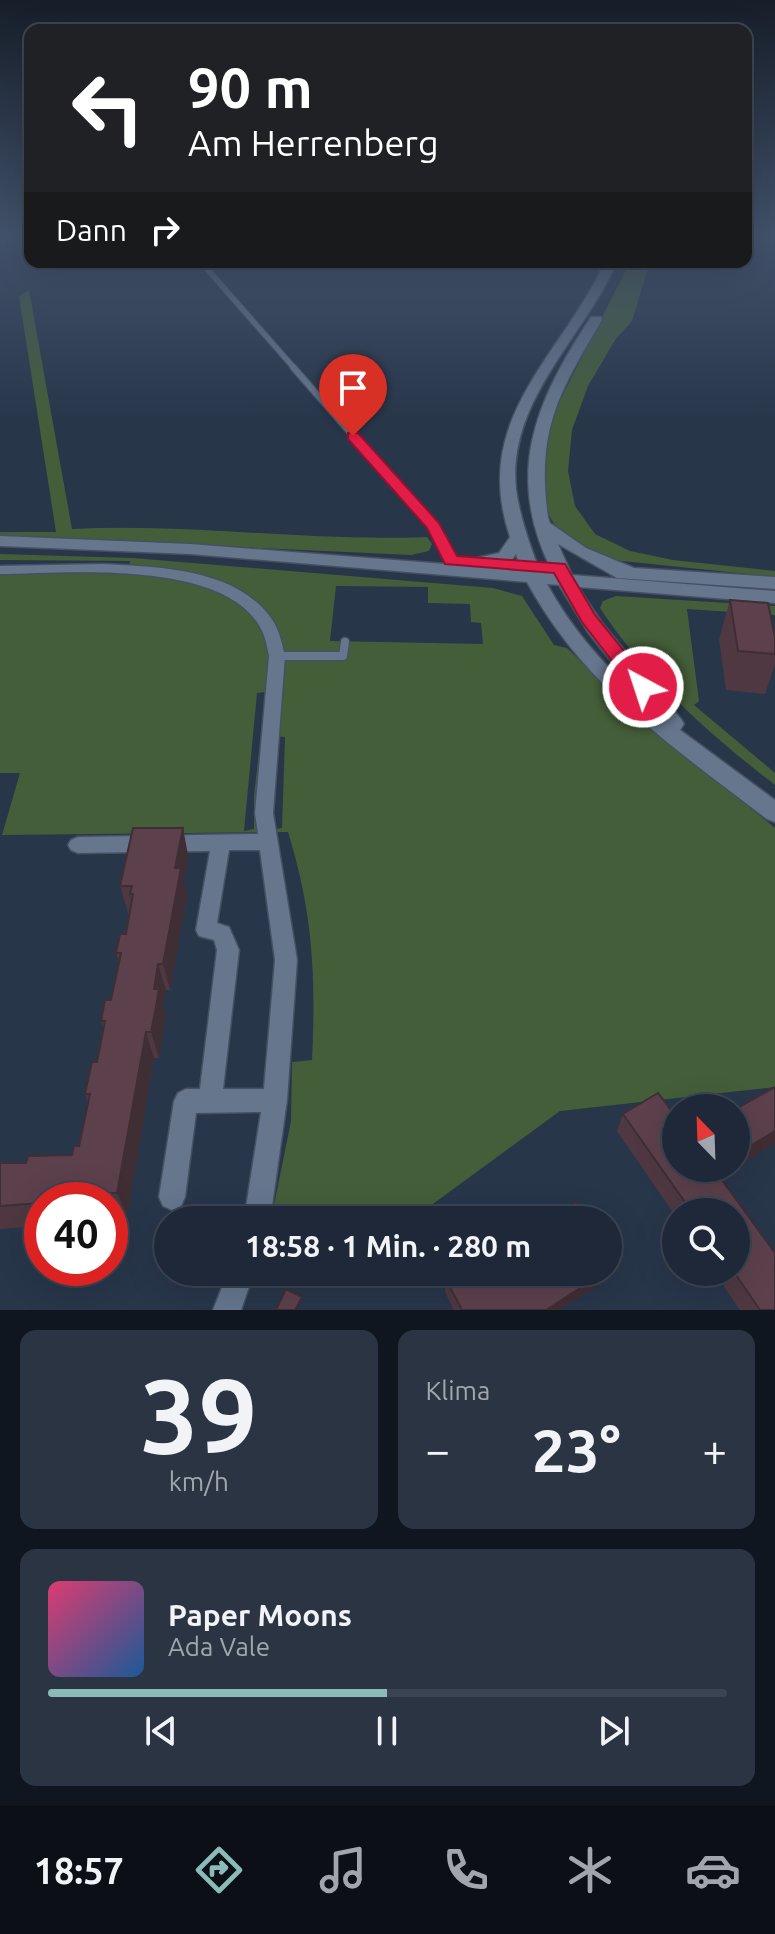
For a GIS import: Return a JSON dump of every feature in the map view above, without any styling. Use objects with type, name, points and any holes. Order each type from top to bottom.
[{"type":"main road","points":[[592,298],[581,320],[537,380],[514,428],[507,466],[508,490],[518,539],[552,613],[587,659],[640,709],[775,813]]},
{"type":"main road","points":[[608,298],[555,390],[541,425],[535,468],[543,526],[563,575],[580,606],[690,746]]},
{"type":"main road","points":[[543,526],[580,552],[633,573]]},
{"type":"main road","points":[[478,563],[505,557],[518,539]]},
{"type":"main road","points":[[0,541],[451,561],[531,572]]},
{"type":"main road","points":[[190,549],[563,575],[633,573],[775,583]]},
{"type":"main road","points":[[563,575],[601,584],[775,597]]},
{"type":"main road","points":[[580,606],[587,592],[601,584]]},
{"type":"street","points":[[0,570],[147,571],[206,582],[252,605],[265,620],[277,656],[264,813],[286,960],[275,1100],[259,1206]]},
{"type":"street","points":[[78,845],[266,842]]},
{"type":"street","points":[[210,1101],[228,950],[222,933],[206,930],[221,843]]},
{"type":"street","points":[[172,1197],[186,1101],[275,1100]]},
{"type":"street","points":[[227,1310],[236,1286]]},
{"type":"lane","points":[[233,298],[434,527],[451,561]]},
{"type":"lane","points":[[277,656],[343,656],[345,642]]},
{"type":"green space","points":[[19,298],[30,298],[72,529],[161,528],[338,537],[427,537],[432,544],[429,551],[411,555],[0,536],[0,532],[56,532]]},
{"type":"green space","points":[[612,298],[639,298],[632,321],[615,340],[588,386],[572,430],[568,471],[575,506],[595,534],[630,551],[673,560],[775,571],[775,577],[613,560],[586,549],[556,527],[547,512],[542,458],[552,416]]},
{"type":"green space","points":[[0,554],[133,558],[493,588],[522,596],[554,645],[567,648],[639,718],[775,828],[775,1087],[712,1094],[662,1094],[662,1100],[560,1111],[430,1206],[274,1206],[291,1121],[292,1062],[312,1060],[311,945],[303,890],[288,832],[2,835],[20,773],[0,773],[0,565],[129,566],[130,561],[0,560]],"holes":[[[336,586],[428,587],[428,603],[470,604],[471,622],[481,623],[483,644],[330,641]],[[266,692],[254,795],[254,829],[244,831],[257,693]],[[275,736],[285,737],[282,828],[269,830]]]},
{"type":"green space","points":[[616,596],[775,606],[775,615],[687,609],[699,701],[694,705],[775,773],[775,785],[680,704],[637,658],[600,608],[603,601]]},
{"type":"building","points":[[730,600],[768,603],[775,654],[738,651]]},
{"type":"building","points":[[133,828],[183,828],[175,868],[181,868],[163,964],[158,964],[154,989],[159,989],[156,1007],[151,1032],[146,1032],[119,1182],[24,1182],[24,1204],[0,1206],[0,1163],[26,1163],[28,1156],[72,1155],[74,1146],[79,1146],[90,1094],[85,1094],[92,1062],[97,1062],[105,1021],[101,1021],[105,1000],[111,1000],[121,953],[116,953],[120,934],[126,934],[133,894],[130,894],[132,886],[120,886]]},
{"type":"building","points":[[775,1087],[775,1131],[750,1146],[750,1101]]},
{"type":"building","points":[[658,1093],[662,1098],[662,1169],[623,1114]]},
{"type":"building","points":[[671,1182],[723,1182],[735,1198],[682,1198]]},
{"type":"building","points":[[750,1219],[775,1253],[775,1310],[760,1310],[744,1286],[750,1286]]},
{"type":"building","points":[[449,1286],[583,1286],[546,1310],[462,1310]]},
{"type":"building","points":[[286,1289],[302,1297],[295,1310],[276,1310]]},
{"type":"route","points":[[353,436],[434,527],[451,561],[560,568],[588,618],[643,687]]}]
